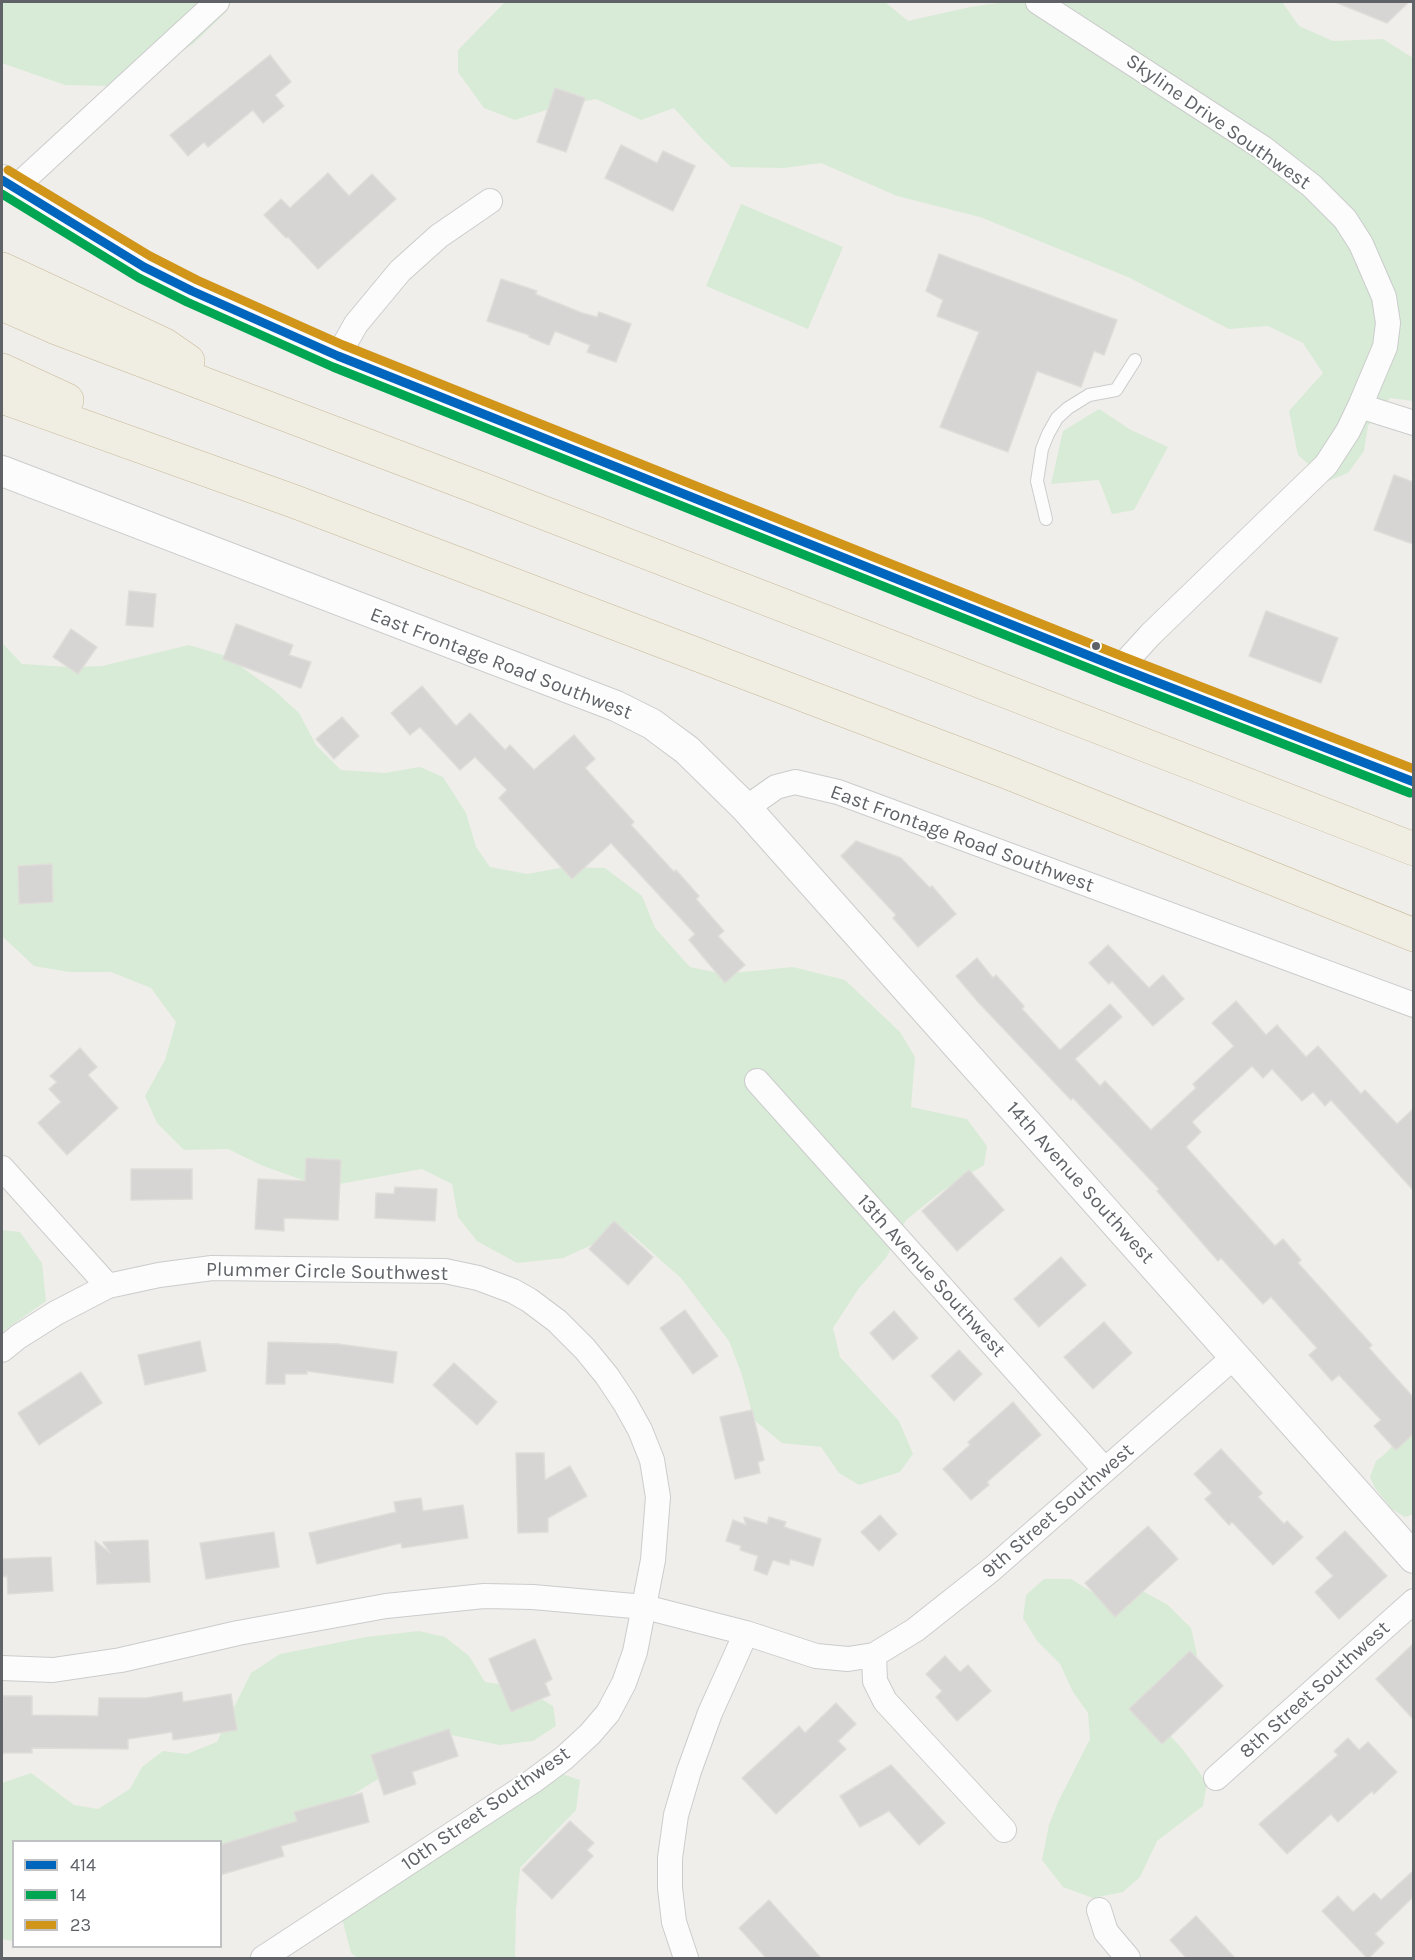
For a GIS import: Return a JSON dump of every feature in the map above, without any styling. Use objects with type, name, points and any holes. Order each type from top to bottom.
[{"type":"highway","points":[[2,269],[165,345],[247,400]]},
{"type":"highway","points":[[2,304],[65,331],[1413,849]]},
{"type":"highway","points":[[2,370],[293,501]]},
{"type":"highway","points":[[2,397],[293,501],[1009,773],[1413,935]]},
{"type":"street","points":[[218,2],[8,184],[144,267],[338,356],[1120,668],[1413,782]]},
{"type":"street","name":"Skyline Drive Southwest","points":[[1038,2],[1263,148],[1312,186],[1345,219],[1361,244],[1384,297],[1388,323],[1385,347],[1360,406],[1348,432],[1326,465],[1302,491],[1145,639],[1120,668]]},
{"type":"street","points":[[338,356],[356,324],[400,271],[439,236],[490,201]]},
{"type":"street","points":[[1360,406],[1413,423]]},
{"type":"street","name":"East Frontage Road Southwest","points":[[2,471],[616,706],[652,724],[677,743],[746,808],[776,787],[795,782],[838,792],[1413,1005]]},
{"type":"street","name":"14th Avenue Southwest","points":[[746,808],[1413,1558]]},
{"type":"street","name":"13th Avenue Southwest","points":[[757,1081],[1105,1470]]},
{"type":"street","points":[[2,1168],[108,1286]]},
{"type":"street","name":"Plummer Circle Southwest","points":[[2,1350],[56,1312],[108,1286],[159,1275],[212,1268],[445,1270],[478,1278],[529,1300],[571,1335],[607,1376],[626,1403],[640,1430],[652,1460],[658,1497],[653,1560],[645,1607]]},
{"type":"street","name":"9th Street Southwest","points":[[874,1655],[915,1630],[975,1583],[1234,1356]]},
{"type":"street","points":[[2,1668],[53,1670],[121,1660],[238,1633],[375,1608],[484,1596],[533,1597],[645,1607],[746,1633],[816,1656],[848,1659],[874,1655],[875,1681],[885,1701],[1004,1830]]},
{"type":"street","name":"8th Street Southwest","points":[[1216,1778],[1413,1601]]},
{"type":"street","name":"10th Street Southwest","points":[[263,1959],[532,1781],[581,1742],[608,1713],[624,1683],[635,1652],[645,1607]]},
{"type":"street","points":[[686,1959],[674,1922],[670,1888],[670,1858],[676,1815],[710,1713],[746,1633]]},
{"type":"street","points":[[1099,1910],[1106,1932],[1128,1959]]},
{"type":"lane","points":[[1046,519],[1037,481],[1042,449],[1048,434],[1058,418],[1068,408],[1089,395],[1116,390],[1135,360]]},
{"type":"green space","points":[[2,2],[230,2],[226,12],[193,44],[132,81],[106,86],[65,85],[2,63]]},
{"type":"green space","points":[[505,2],[885,2],[908,21],[970,7],[1006,2],[1282,2],[1299,26],[1333,41],[1383,39],[1413,58],[1413,401],[1390,398],[1368,426],[1364,451],[1348,473],[1328,481],[1298,455],[1289,411],[1323,373],[1303,343],[1268,326],[1229,329],[1128,277],[980,217],[897,196],[821,163],[784,168],[731,167],[674,108],[641,120],[596,99],[559,106],[515,120],[484,108],[458,72],[458,50]]},
{"type":"green space","points":[[741,204],[843,247],[808,329],[706,286]]},
{"type":"green space","points":[[1099,409],[1131,430],[1168,447],[1134,510],[1112,514],[1099,480],[1051,484],[1063,431]]},
{"type":"green space","points":[[2,643],[22,664],[69,667],[102,666],[189,645],[226,656],[275,691],[299,713],[316,745],[341,770],[385,773],[420,767],[443,777],[466,813],[476,847],[490,867],[527,874],[566,867],[605,868],[642,896],[655,928],[690,967],[723,974],[793,967],[845,980],[900,1032],[915,1057],[911,1107],[967,1119],[987,1146],[984,1165],[942,1191],[906,1220],[886,1258],[859,1288],[833,1328],[840,1357],[899,1421],[913,1454],[900,1472],[859,1485],[839,1473],[821,1447],[782,1443],[754,1420],[742,1375],[729,1341],[681,1278],[630,1233],[598,1242],[563,1258],[517,1263],[477,1241],[458,1217],[452,1184],[422,1169],[323,1187],[263,1166],[228,1149],[184,1150],[157,1123],[145,1096],[165,1060],[176,1022],[151,988],[111,972],[69,972],[34,966],[2,936]]},
{"type":"green space","points":[[2,1230],[20,1232],[42,1263],[46,1301],[2,1332]]},
{"type":"green space","points":[[1413,1423],[1413,1514],[1405,1517],[1392,1509],[1375,1488],[1370,1477],[1376,1461]]},
{"type":"green space","points":[[1044,1579],[1071,1579],[1092,1592],[1112,1597],[1141,1590],[1168,1605],[1191,1628],[1197,1654],[1186,1678],[1159,1723],[1184,1751],[1207,1783],[1203,1806],[1157,1841],[1140,1877],[1123,1892],[1093,1898],[1063,1887],[1042,1860],[1049,1825],[1090,1739],[1088,1713],[1073,1692],[1060,1664],[1037,1641],[1023,1618],[1026,1595]]},
{"type":"green space","points":[[419,1631],[445,1637],[469,1656],[485,1682],[523,1688],[553,1706],[556,1726],[533,1741],[500,1745],[451,1735],[399,1769],[343,1801],[222,1854],[222,1840],[12,1840],[12,1941],[2,1939],[2,1783],[31,1773],[74,1805],[98,1809],[130,1789],[142,1767],[163,1751],[187,1754],[217,1742],[251,1673],[280,1654],[366,1637]]},
{"type":"green space","points":[[562,1774],[580,1780],[576,1810],[520,1868],[515,1958],[358,1958],[351,1953],[342,1918]]},
{"type":"building","points":[[1335,2],[1409,2],[1387,23]]},
{"type":"building","points":[[270,55],[291,82],[275,95],[284,106],[263,123],[253,110],[208,147],[204,142],[188,156],[170,135]]},
{"type":"building","points":[[555,88],[585,98],[566,152],[537,142]]},
{"type":"building","points":[[621,145],[657,163],[663,151],[695,166],[673,211],[605,178]]},
{"type":"building","points":[[328,173],[349,196],[372,174],[396,199],[318,269],[264,215],[281,199],[290,208]]},
{"type":"building","points":[[939,254],[1117,320],[1104,355],[1094,351],[1081,387],[1037,371],[1008,452],[940,427],[979,332],[937,316],[943,300],[926,291]]},
{"type":"building","points":[[501,279],[537,291],[535,294],[582,313],[597,317],[599,312],[631,324],[616,362],[587,352],[590,345],[555,331],[549,345],[529,335],[487,321]]},
{"type":"building","points":[[1394,475],[1413,482],[1413,544],[1374,530]]},
{"type":"building","points":[[129,591],[156,594],[153,627],[126,625]]},
{"type":"building","points":[[1266,611],[1338,638],[1321,683],[1249,656]]},
{"type":"building","points":[[236,624],[293,645],[289,655],[311,662],[301,688],[223,659]]},
{"type":"building","points":[[71,629],[97,647],[78,674],[53,657]]},
{"type":"building","points":[[422,686],[456,726],[470,713],[505,750],[510,745],[534,770],[574,735],[595,759],[585,768],[634,822],[631,825],[699,896],[696,899],[724,931],[718,936],[745,965],[725,983],[689,940],[695,934],[611,843],[572,879],[499,798],[507,790],[475,757],[460,770],[420,727],[410,735],[391,713]]},
{"type":"building","points":[[342,717],[359,736],[334,759],[316,739]]},
{"type":"building","points":[[856,841],[901,858],[930,888],[932,886],[956,914],[918,947],[893,918],[896,915],[841,856]]},
{"type":"building","points":[[52,864],[53,902],[19,904],[18,866]]},
{"type":"building","points":[[1108,945],[1149,988],[1163,975],[1184,999],[1153,1026],[1112,981],[1109,984],[1089,963]]},
{"type":"building","points":[[977,958],[993,978],[996,975],[1024,1006],[1022,1009],[1060,1050],[1110,1004],[1122,1017],[1075,1059],[1100,1086],[1105,1081],[1151,1130],[1196,1088],[1193,1084],[1234,1046],[1212,1023],[1236,1001],[1266,1035],[1277,1025],[1306,1057],[1318,1046],[1361,1094],[1365,1090],[1397,1124],[1413,1109],[1413,1190],[1331,1100],[1325,1106],[1313,1092],[1302,1101],[1272,1069],[1263,1078],[1252,1066],[1192,1122],[1201,1132],[1186,1147],[1275,1246],[1283,1239],[1301,1260],[1298,1263],[1372,1345],[1369,1348],[1413,1397],[1413,1434],[1396,1450],[1374,1426],[1381,1420],[1339,1375],[1332,1381],[1309,1355],[1317,1348],[1271,1297],[1263,1304],[1221,1258],[1218,1261],[1157,1191],[1159,1189],[978,1002],[956,976]]},
{"type":"building","points":[[80,1048],[97,1067],[88,1075],[118,1108],[67,1155],[38,1123],[61,1102],[49,1089],[57,1082],[50,1076]]},
{"type":"building","points":[[306,1158],[341,1160],[338,1220],[284,1218],[284,1231],[255,1229],[258,1179],[305,1181]]},
{"type":"building","points":[[131,1169],[192,1169],[192,1199],[131,1200]]},
{"type":"building","points":[[969,1170],[1004,1210],[957,1251],[922,1211]]},
{"type":"building","points":[[395,1187],[437,1189],[435,1221],[375,1218],[376,1193],[394,1194]]},
{"type":"building","points":[[614,1221],[653,1257],[628,1285],[589,1249]]},
{"type":"building","points":[[1061,1257],[1086,1285],[1039,1327],[1014,1299]]},
{"type":"building","points":[[685,1310],[718,1356],[693,1374],[660,1328]]},
{"type":"building","points":[[894,1311],[918,1338],[893,1360],[870,1333]]},
{"type":"building","points":[[1104,1322],[1132,1353],[1093,1389],[1064,1357]]},
{"type":"building","points":[[200,1341],[206,1371],[145,1385],[138,1355]]},
{"type":"building","points":[[268,1342],[338,1344],[397,1352],[393,1383],[307,1371],[307,1374],[285,1374],[285,1384],[266,1384]]},
{"type":"building","points":[[959,1350],[982,1374],[954,1401],[931,1376]]},
{"type":"building","points":[[454,1363],[497,1402],[477,1425],[433,1385]]},
{"type":"building","points":[[81,1372],[102,1403],[39,1445],[18,1413]]},
{"type":"building","points":[[1013,1402],[1041,1435],[987,1482],[989,1485],[971,1500],[943,1469],[970,1445],[968,1442]]},
{"type":"building","points":[[752,1410],[764,1460],[758,1462],[760,1473],[735,1479],[720,1417]]},
{"type":"building","points":[[1221,1449],[1262,1493],[1258,1497],[1284,1524],[1287,1521],[1303,1537],[1273,1565],[1232,1522],[1229,1525],[1205,1499],[1212,1493],[1194,1474]]},
{"type":"building","points":[[516,1453],[544,1453],[545,1480],[570,1466],[587,1496],[548,1518],[548,1532],[518,1533]]},
{"type":"building","points":[[421,1498],[423,1511],[463,1505],[468,1538],[402,1548],[401,1543],[317,1564],[309,1533],[396,1512],[394,1502]]},
{"type":"building","points":[[880,1515],[897,1534],[879,1551],[861,1532]]},
{"type":"building","points":[[744,1517],[767,1524],[769,1517],[786,1522],[784,1527],[821,1539],[813,1566],[790,1559],[789,1565],[773,1560],[767,1575],[754,1570],[758,1556],[740,1550],[741,1546],[726,1541],[733,1520],[746,1525]]},
{"type":"building","points":[[1148,1526],[1178,1559],[1115,1617],[1085,1583]]},
{"type":"building","points":[[1345,1531],[1387,1576],[1339,1619],[1315,1592],[1333,1576],[1316,1558]]},
{"type":"building","points":[[274,1532],[279,1567],[206,1579],[200,1543]]},
{"type":"building","points":[[148,1540],[150,1582],[97,1584],[95,1541],[110,1553],[103,1542]]},
{"type":"building","points":[[51,1557],[53,1591],[8,1594],[7,1576],[2,1577],[2,1559]]},
{"type":"building","points":[[535,1639],[552,1679],[545,1683],[550,1695],[511,1712],[489,1659]]},
{"type":"building","points":[[1413,1644],[1413,1719],[1376,1679]]},
{"type":"building","points":[[1190,1651],[1223,1686],[1162,1744],[1129,1709]]},
{"type":"building","points":[[945,1656],[960,1672],[968,1665],[991,1691],[957,1721],[936,1697],[942,1691],[926,1674]]},
{"type":"building","points":[[182,1692],[183,1702],[231,1694],[237,1730],[173,1740],[172,1732],[128,1739],[128,1749],[32,1748],[32,1753],[2,1753],[3,1696],[32,1696],[32,1715],[98,1716],[99,1698],[146,1698]]},
{"type":"building","points":[[836,1703],[856,1724],[838,1741],[846,1749],[776,1814],[742,1778],[799,1726],[805,1733]]},
{"type":"building","points":[[449,1729],[458,1756],[412,1772],[416,1784],[384,1795],[371,1755]]},
{"type":"building","points":[[1348,1738],[1359,1750],[1368,1742],[1397,1772],[1374,1794],[1372,1791],[1338,1822],[1331,1814],[1287,1854],[1259,1824],[1338,1755],[1334,1751]]},
{"type":"building","points":[[891,1765],[945,1823],[919,1845],[889,1811],[860,1827],[840,1796]]},
{"type":"building","points":[[362,1793],[369,1822],[281,1846],[284,1856],[222,1874],[222,1844],[297,1821],[294,1812]]},
{"type":"building","points":[[570,1821],[594,1843],[587,1850],[593,1856],[552,1899],[522,1870]]},
{"type":"building","points":[[1413,1871],[1413,1897],[1375,1934],[1384,1943],[1368,1959],[1322,1911],[1338,1896],[1353,1912],[1374,1893],[1381,1900]]},
{"type":"building","points":[[769,1900],[822,1959],[767,1959],[739,1928]]},
{"type":"building","points":[[1196,1916],[1236,1959],[1187,1959],[1170,1940]]},
{"type":"transit line","name":"23","points":[[8,170],[150,256],[197,280],[343,345],[1124,657],[1414,769]]},
{"type":"transit line","name":"414","points":[[2,180],[144,267],[338,356],[1120,668],[1414,782]]},
{"type":"transit line","name":"14","points":[[2,194],[139,278],[333,367],[1116,679],[1410,793]]}]
